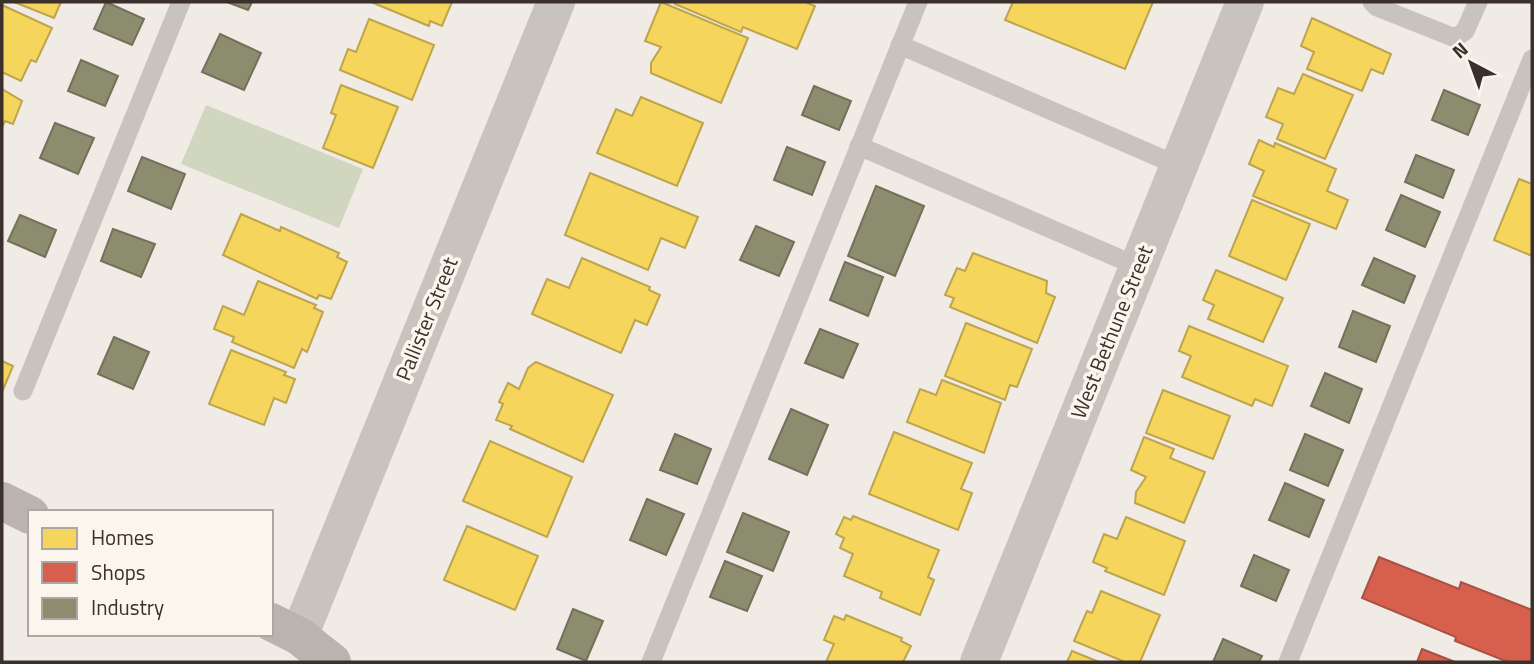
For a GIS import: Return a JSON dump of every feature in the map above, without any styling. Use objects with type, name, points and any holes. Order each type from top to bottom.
[{"type":"street","name":"Pallister Street","points":[[285,629],[556,2]]},
{"type":"street","name":"West Bethune Street","points":[[979,662],[1245,2]]},
{"type":"street","points":[[2,501],[28,513]]},
{"type":"street","points":[[285,629],[332,662]]},
{"type":"lane","points":[[23,391],[181,2]]},
{"type":"lane","points":[[650,662],[918,2]]},
{"type":"lane","points":[[1372,2],[1377,8],[1455,38],[1465,31],[1478,2]]},
{"type":"lane","points":[[900,45],[1179,166]]},
{"type":"lane","points":[[1288,662],[1532,60]]},
{"type":"lane","points":[[859,146],[1139,267]]},
{"type":"green space","points":[[206,105],[363,169],[339,228],[181,164]]},
{"type":"building: Homes","points":[[14,2],[61,2],[54,18]]},
{"type":"building: Homes","points":[[371,2],[452,2],[442,26],[430,21],[429,26]]},
{"type":"building: Homes","points":[[661,2],[748,38],[721,103],[651,73],[651,63],[661,47],[645,41]]},
{"type":"building: Homes","points":[[805,2],[815,6],[797,49],[743,27],[741,32],[675,4]]},
{"type":"building: Homes","points":[[1013,2],[1153,2],[1125,69],[1005,20]]},
{"type":"building: Homes","points":[[2,5],[52,28],[36,62],[31,60],[21,81],[2,72]]},
{"type":"building: Homes","points":[[1312,18],[1391,54],[1383,74],[1371,69],[1362,91],[1307,69],[1314,52],[1301,46]]},
{"type":"building: Homes","points":[[369,19],[434,45],[412,100],[340,70],[348,49],[356,52]]},
{"type":"building: Homes","points":[[1303,74],[1353,95],[1325,159],[1277,139],[1283,124],[1266,117],[1278,88],[1294,94]]},
{"type":"building: Homes","points":[[341,85],[398,107],[373,168],[323,148],[336,115],[331,113]]},
{"type":"building: Homes","points":[[2,89],[22,101],[13,124],[5,121],[2,127]]},
{"type":"building: Homes","points":[[641,97],[703,123],[677,186],[597,153],[616,109],[632,116]]},
{"type":"building: Homes","points":[[1259,140],[1274,147],[1275,143],[1336,169],[1327,191],[1348,200],[1336,229],[1253,196],[1264,171],[1249,164]]},
{"type":"building: Homes","points":[[590,173],[698,217],[685,248],[661,238],[648,270],[565,235]]},
{"type":"building: Homes","points":[[1519,179],[1532,184],[1532,256],[1494,240]]},
{"type":"building: Homes","points":[[1252,200],[1310,224],[1286,280],[1229,256]]},
{"type":"building: Homes","points":[[241,214],[280,231],[281,227],[339,253],[337,257],[347,262],[331,299],[319,295],[317,299],[223,255]]},
{"type":"building: Homes","points":[[973,253],[1047,281],[1046,293],[1055,297],[1037,343],[950,307],[954,298],[945,295],[957,268],[965,271]]},
{"type":"building: Homes","points":[[582,258],[650,287],[649,290],[660,295],[647,325],[635,320],[621,353],[532,314],[547,279],[569,288]]},
{"type":"building: Homes","points":[[1216,270],[1283,298],[1263,342],[1208,319],[1214,305],[1203,300]]},
{"type":"building: Homes","points":[[258,281],[316,305],[314,308],[323,312],[307,352],[302,349],[294,368],[232,342],[234,337],[214,329],[223,306],[244,315]]},
{"type":"building: Homes","points":[[966,323],[1032,349],[1017,387],[1010,385],[1005,400],[945,376]]},
{"type":"building: Homes","points":[[1189,326],[1288,366],[1272,406],[1255,399],[1252,406],[1182,377],[1191,356],[1179,351]]},
{"type":"building: Homes","points":[[231,350],[286,372],[284,375],[295,379],[286,403],[274,398],[264,425],[209,404]]},
{"type":"building: Homes","points":[[2,361],[13,366],[2,392]]},
{"type":"building: Homes","points":[[536,362],[613,395],[583,462],[496,420],[503,404],[499,402],[508,383],[519,389],[528,368]]},
{"type":"building: Homes","points":[[942,380],[1001,403],[984,453],[907,422],[920,389],[936,395]]},
{"type":"building: Homes","points":[[1163,390],[1230,416],[1213,459],[1146,433]]},
{"type":"building: Homes","points":[[894,432],[972,463],[961,489],[972,493],[958,530],[869,494]]},
{"type":"building: Homes","points":[[1144,437],[1174,449],[1170,458],[1205,472],[1184,523],[1135,503],[1136,492],[1146,477],[1131,470]]},
{"type":"building: Homes","points":[[490,441],[572,477],[547,537],[463,501]]},
{"type":"building: Homes","points":[[853,516],[939,550],[928,577],[934,580],[920,615],[880,598],[882,592],[844,576],[853,554],[840,548],[844,538],[836,534],[844,517],[851,520]]},
{"type":"building: Homes","points":[[1126,517],[1185,541],[1164,595],[1105,571],[1107,568],[1093,562],[1104,534],[1117,539]]},
{"type":"building: Homes","points":[[467,526],[538,556],[515,610],[444,580]]},
{"type":"building: Homes","points":[[1101,591],[1160,615],[1140,662],[1125,662],[1074,641],[1087,611],[1092,613]]},
{"type":"building: Homes","points":[[846,615],[902,638],[901,641],[911,646],[903,662],[826,662],[834,644],[824,640],[834,616],[844,620]]},
{"type":"building: Homes","points":[[1072,651],[1099,662],[1067,662]]},
{"type":"building: Shops","points":[[1379,557],[1459,589],[1461,582],[1532,610],[1532,662],[1508,662],[1362,598]]},
{"type":"building: Shops","points":[[1422,649],[1455,662],[1417,662]]},
{"type":"building: Industry","points":[[106,2],[144,19],[132,45],[94,29]]},
{"type":"building: Industry","points":[[227,2],[252,2],[248,10]]},
{"type":"building: Industry","points":[[220,34],[261,53],[244,90],[202,72]]},
{"type":"building: Industry","points":[[81,60],[118,76],[105,106],[68,91]]},
{"type":"building: Industry","points":[[814,86],[851,101],[839,130],[802,115]]},
{"type":"building: Industry","points":[[1444,90],[1480,105],[1468,135],[1432,120]]},
{"type":"building: Industry","points":[[55,123],[94,138],[78,174],[40,158]]},
{"type":"building: Industry","points":[[787,147],[825,162],[812,195],[774,180]]},
{"type":"building: Industry","points":[[1416,155],[1454,170],[1443,198],[1405,182]]},
{"type":"building: Industry","points":[[142,157],[185,174],[171,209],[128,191]]},
{"type":"building: Industry","points":[[876,186],[924,206],[895,276],[848,256]]},
{"type":"building: Industry","points":[[1401,195],[1440,212],[1425,247],[1386,230]]},
{"type":"building: Industry","points":[[20,215],[56,230],[45,257],[8,241]]},
{"type":"building: Industry","points":[[756,226],[794,242],[779,276],[740,260]]},
{"type":"building: Industry","points":[[113,229],[155,244],[141,277],[101,261]]},
{"type":"building: Industry","points":[[1374,258],[1415,276],[1404,303],[1362,285]]},
{"type":"building: Industry","points":[[845,262],[883,277],[868,316],[830,300]]},
{"type":"building: Industry","points":[[1353,311],[1390,326],[1376,362],[1339,347]]},
{"type":"building: Industry","points":[[820,329],[858,344],[843,378],[805,363]]},
{"type":"building: Industry","points":[[114,337],[149,352],[133,389],[98,374]]},
{"type":"building: Industry","points":[[1325,373],[1362,389],[1349,423],[1311,406]]},
{"type":"building: Industry","points":[[791,409],[828,425],[807,475],[769,459]]},
{"type":"building: Industry","points":[[675,434],[711,449],[697,484],[660,470]]},
{"type":"building: Industry","points":[[1305,434],[1343,450],[1328,486],[1290,470]]},
{"type":"building: Industry","points":[[1285,483],[1324,500],[1309,537],[1269,520]]},
{"type":"building: Industry","points":[[647,499],[684,514],[666,555],[630,540]]},
{"type":"building: Industry","points":[[743,513],[789,532],[773,571],[727,552]]},
{"type":"building: Industry","points":[[1254,555],[1289,570],[1276,601],[1241,586]]},
{"type":"building: Industry","points":[[725,561],[762,576],[747,611],[710,597]]},
{"type":"building: Industry","points":[[573,609],[603,621],[586,661],[557,649]]},
{"type":"building: Industry","points":[[1223,639],[1262,656],[1259,662],[1213,662]]}]
